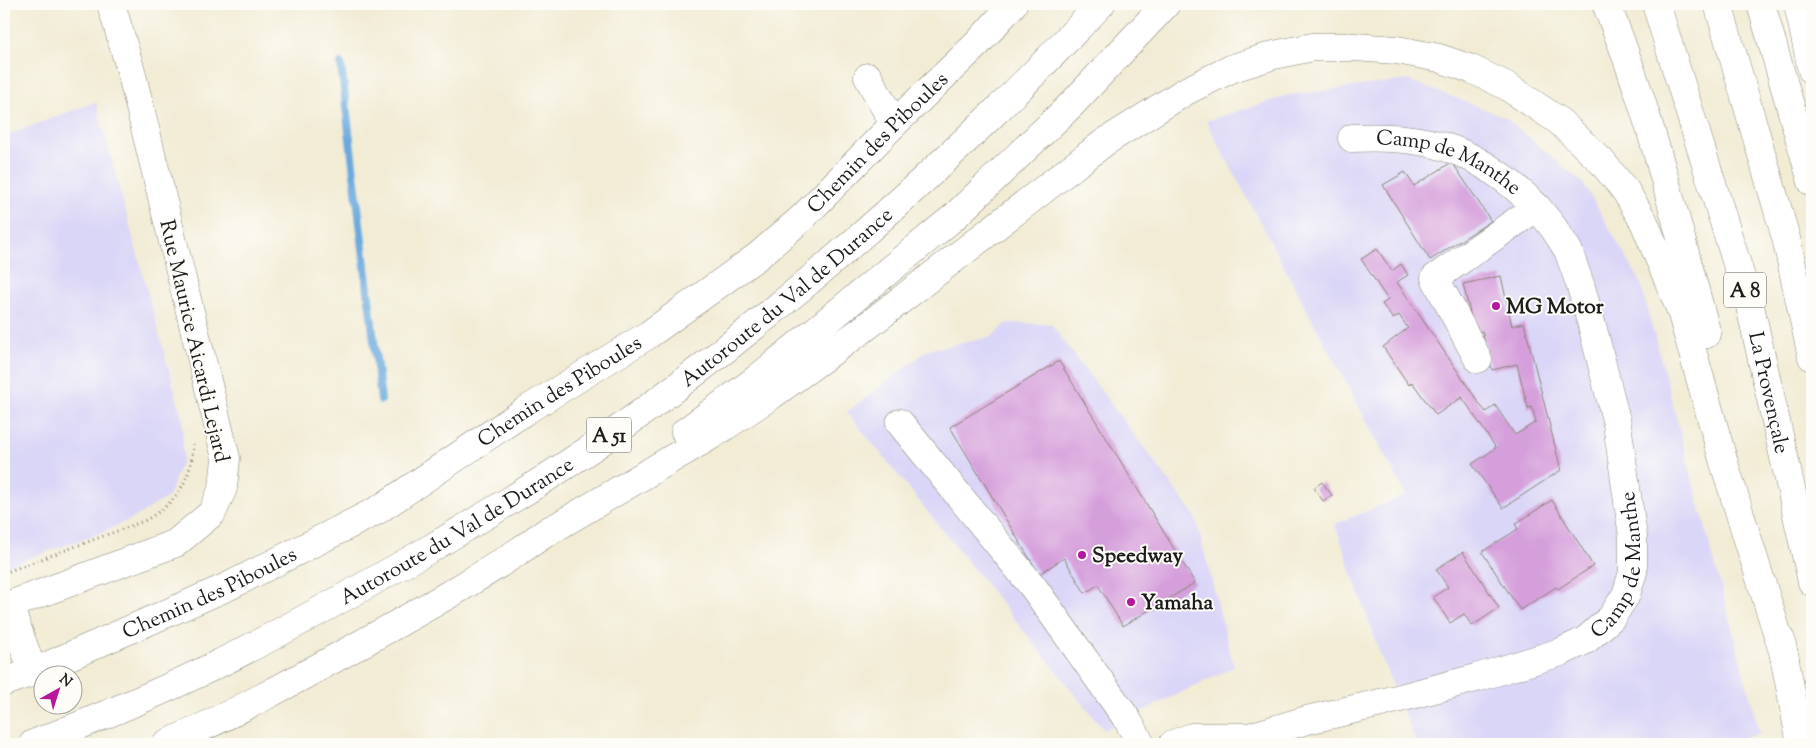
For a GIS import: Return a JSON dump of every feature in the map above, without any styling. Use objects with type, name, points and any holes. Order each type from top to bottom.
[{"type":"main road","name":"Rue Maurice Aicardi Lejard","points":[[6,606],[176,543],[212,513],[223,488],[226,458],[131,71],[111,4]]},
{"type":"main road","name":"Chemin des Piboules","points":[[46,666],[229,586],[378,510],[525,411],[648,335],[758,256],[802,218],[978,42],[1013,4]]},
{"type":"main road","name":"Autoroute du Val de Durance","points":[[33,744],[114,712],[213,667],[291,627],[514,499],[643,411],[768,315],[887,214],[997,111],[1101,4]]},
{"type":"main road","name":"Autoroute du Val de Durance","points":[[166,744],[204,728],[431,606],[536,540],[754,382],[954,217],[1072,104],[1166,4]]},
{"type":"main road","points":[[1606,4],[1639,96],[1661,169],[1742,458],[1785,658],[1801,744]]},
{"type":"main road","name":"La Provençale","points":[[1656,4],[1750,306],[1812,582]]},
{"type":"main road","name":"A 8","points":[[1718,4],[1786,238],[1812,357]]},
{"type":"main road","points":[[1761,4],[1812,182]]},
{"type":"main road","points":[[1798,4],[1812,70]]},
{"type":"main road","points":[[536,540],[712,435],[764,400],[862,330],[1105,142],[1186,91],[1233,68],[1284,53],[1313,47],[1397,50],[1439,58],[1471,69],[1505,85],[1559,121],[1601,161],[1625,190],[1644,222],[1681,311],[1724,463],[1785,658]]},
{"type":"main road","points":[[868,77],[894,124]]},
{"type":"main road","name":"Camp de Manthe","points":[[1174,744],[1192,737],[1249,741],[1307,720],[1476,678],[1561,652],[1586,640],[1612,618],[1626,595],[1633,572],[1633,537],[1617,424],[1581,287],[1568,250],[1554,227],[1515,185],[1491,168],[1448,146],[1382,136],[1352,138]]},
{"type":"main road","name":"Camp de Manthe","points":[[1478,359],[1434,278],[1537,207]]},
{"type":"main road","points":[[900,424],[1034,588],[1127,719],[1142,744]]},
{"type":"main road","points":[[6,606],[32,672]]},
{"type":"main road","name":"Chemin des Piboules","points":[[4,682],[32,672]]},
{"type":"path","points":[[4,573],[144,521],[157,514],[168,506],[186,481],[193,452],[193,436]]},
{"type":"shaded area","points":[[1408,80],[1505,117],[1583,183],[1640,281],[1760,734],[1713,744],[1417,744],[1381,657],[1335,524],[1406,495],[1206,121],[1289,95]]},
{"type":"shaded area","points":[[96,102],[183,421],[183,458],[168,497],[134,518],[95,535],[4,567],[4,136]]},
{"type":"shaded area","points":[[1007,323],[1051,324],[1195,516],[1234,667],[1104,730],[847,412],[928,350],[991,337]]},
{"type":"building","points":[[1452,162],[1491,221],[1430,260],[1383,185],[1405,172],[1414,186]]},
{"type":"building","points":[[1377,249],[1392,271],[1401,264],[1408,275],[1397,282],[1481,406],[1486,412],[1495,405],[1515,435],[1536,422],[1532,407],[1528,408],[1517,364],[1492,370],[1482,331],[1475,333],[1463,284],[1501,276],[1512,326],[1524,323],[1561,470],[1503,508],[1472,464],[1496,448],[1462,397],[1436,415],[1412,382],[1409,385],[1383,347],[1408,328],[1399,315],[1393,319],[1382,304],[1388,300],[1361,259]]},
{"type":"building","points":[[1059,361],[1195,583],[1123,626],[1098,585],[1085,593],[1064,558],[1039,574],[950,427]]},
{"type":"building","points":[[1322,482],[1332,495],[1323,501],[1314,488]]},
{"type":"building","points":[[1552,500],[1593,566],[1558,589],[1556,587],[1520,610],[1482,552],[1518,529],[1515,524]]},
{"type":"building","points":[[1463,552],[1499,608],[1472,626],[1464,614],[1450,623],[1433,597],[1448,587],[1436,569]]},
{"type":"waterway","points":[[341,64],[381,400]]},
{"type":"place","name":"MG Motor","points":[[1496,306]]},
{"type":"place","name":"Speedway","points":[[1082,555]]},
{"type":"place","name":"Yamaha","points":[[1131,602]]}]
